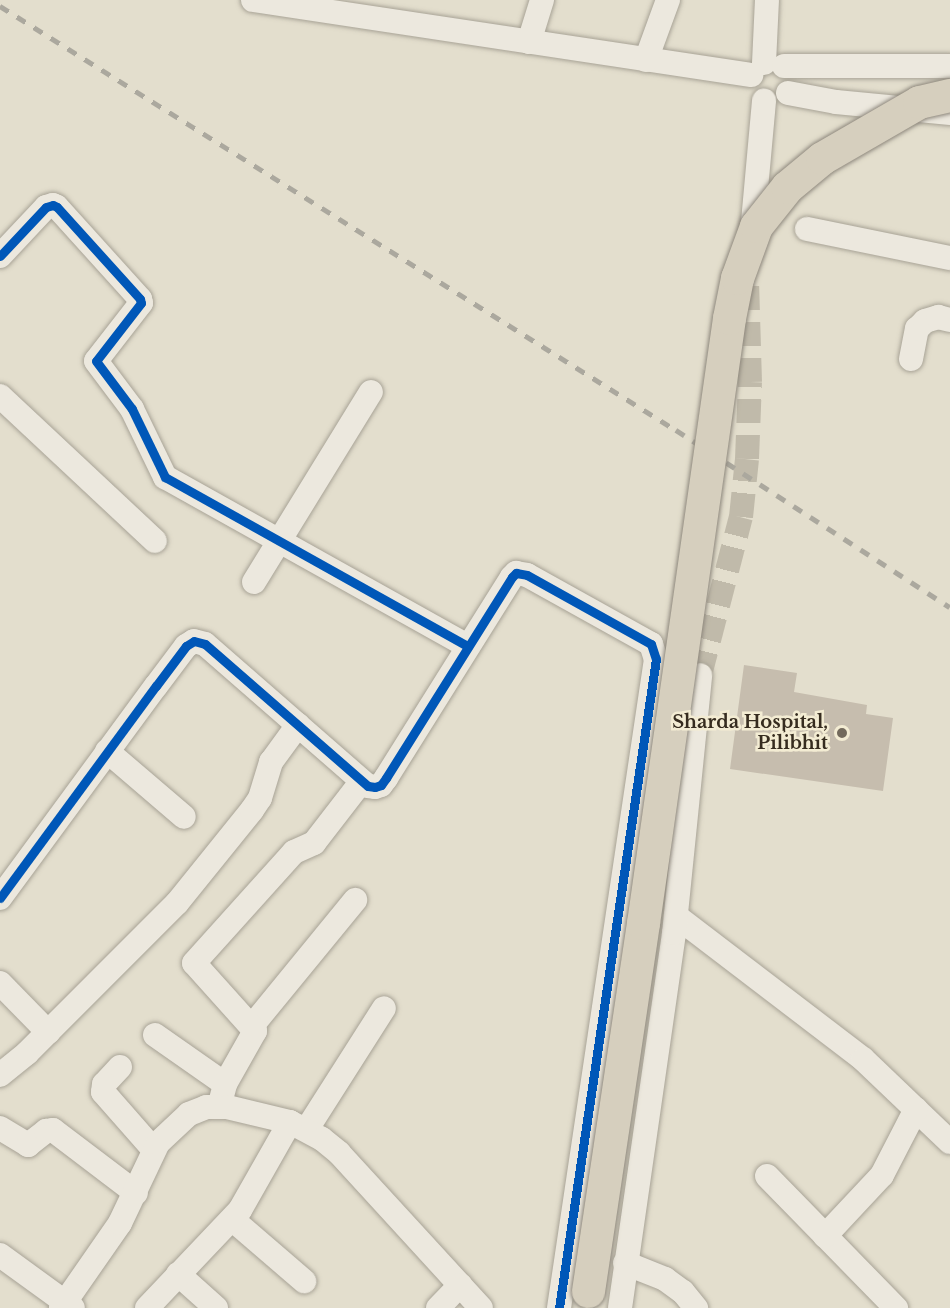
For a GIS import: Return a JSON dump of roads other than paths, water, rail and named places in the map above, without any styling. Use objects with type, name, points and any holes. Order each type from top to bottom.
[{"type":"highway","points":[[588,1291],[644,923],[729,318],[737,278],[756,226],[796,180],[822,158],[919,102],[950,95]]},
{"type":"street","points":[[253,0],[646,60],[767,68],[950,66]]},
{"type":"street","points":[[529,42],[542,0]]},
{"type":"street","points":[[646,60],[668,0]]},
{"type":"street","points":[[766,0],[767,68],[754,93],[764,101],[778,101],[788,93],[791,79],[767,68]]},
{"type":"street","points":[[788,93],[836,102],[950,113]]},
{"type":"street","points":[[747,279],[764,101]]},
{"type":"street","points":[[0,255],[46,207],[52,205],[57,207],[140,299],[138,307],[96,361],[132,410],[165,477],[468,646]]},
{"type":"street","points":[[807,229],[950,258]]},
{"type":"street","points":[[911,359],[917,329],[925,321],[938,317],[950,320]]},
{"type":"street","points":[[254,582],[371,392]]},
{"type":"street","points":[[0,396],[155,541]]},
{"type":"street","points":[[0,898],[8,869],[107,751],[186,646],[194,641],[205,644],[368,786],[381,785],[512,576],[521,573],[651,644],[655,650],[656,659],[559,1308]]},
{"type":"street","points":[[620,1308],[676,916],[700,675]]},
{"type":"street","points":[[0,1075],[48,1032],[177,903],[252,810],[260,798],[271,762],[298,725]]},
{"type":"street","points":[[107,751],[184,817]]},
{"type":"street","points":[[0,1255],[66,1306],[120,1223],[158,1143],[189,1114],[206,1107],[222,1096],[254,1037],[252,1026],[194,963],[294,852],[314,843],[362,781]]},
{"type":"street","points":[[252,1026],[355,900]]},
{"type":"street","points":[[676,916],[863,1059],[916,1108],[945,1128]]},
{"type":"street","points":[[0,982],[48,1032]]},
{"type":"street","points":[[147,1308],[233,1220],[384,1008]]},
{"type":"street","points":[[154,1035],[222,1096],[298,1126],[339,1153],[481,1308]]},
{"type":"street","points":[[120,1067],[104,1084],[103,1092],[154,1150]]},
{"type":"street","points":[[825,1236],[882,1175],[916,1108]]},
{"type":"street","points":[[0,1128],[28,1145],[46,1131],[53,1130],[136,1193]]},
{"type":"street","points":[[767,1176],[896,1308]]},
{"type":"street","points":[[233,1220],[304,1281]]},
{"type":"street","points":[[625,1263],[665,1279],[696,1308]]},
{"type":"street","points":[[178,1274],[216,1308]]},
{"type":"street","points":[[438,1308],[460,1285]]},
{"type":"tunnel","points":[[700,675],[741,517],[747,459],[750,382],[747,279]]},
{"type":"railway","points":[[0,6],[676,430],[950,607]]},
{"type":"place","name":"Sharda Hospital, Pilibhit","points":[[842,733]]}]
